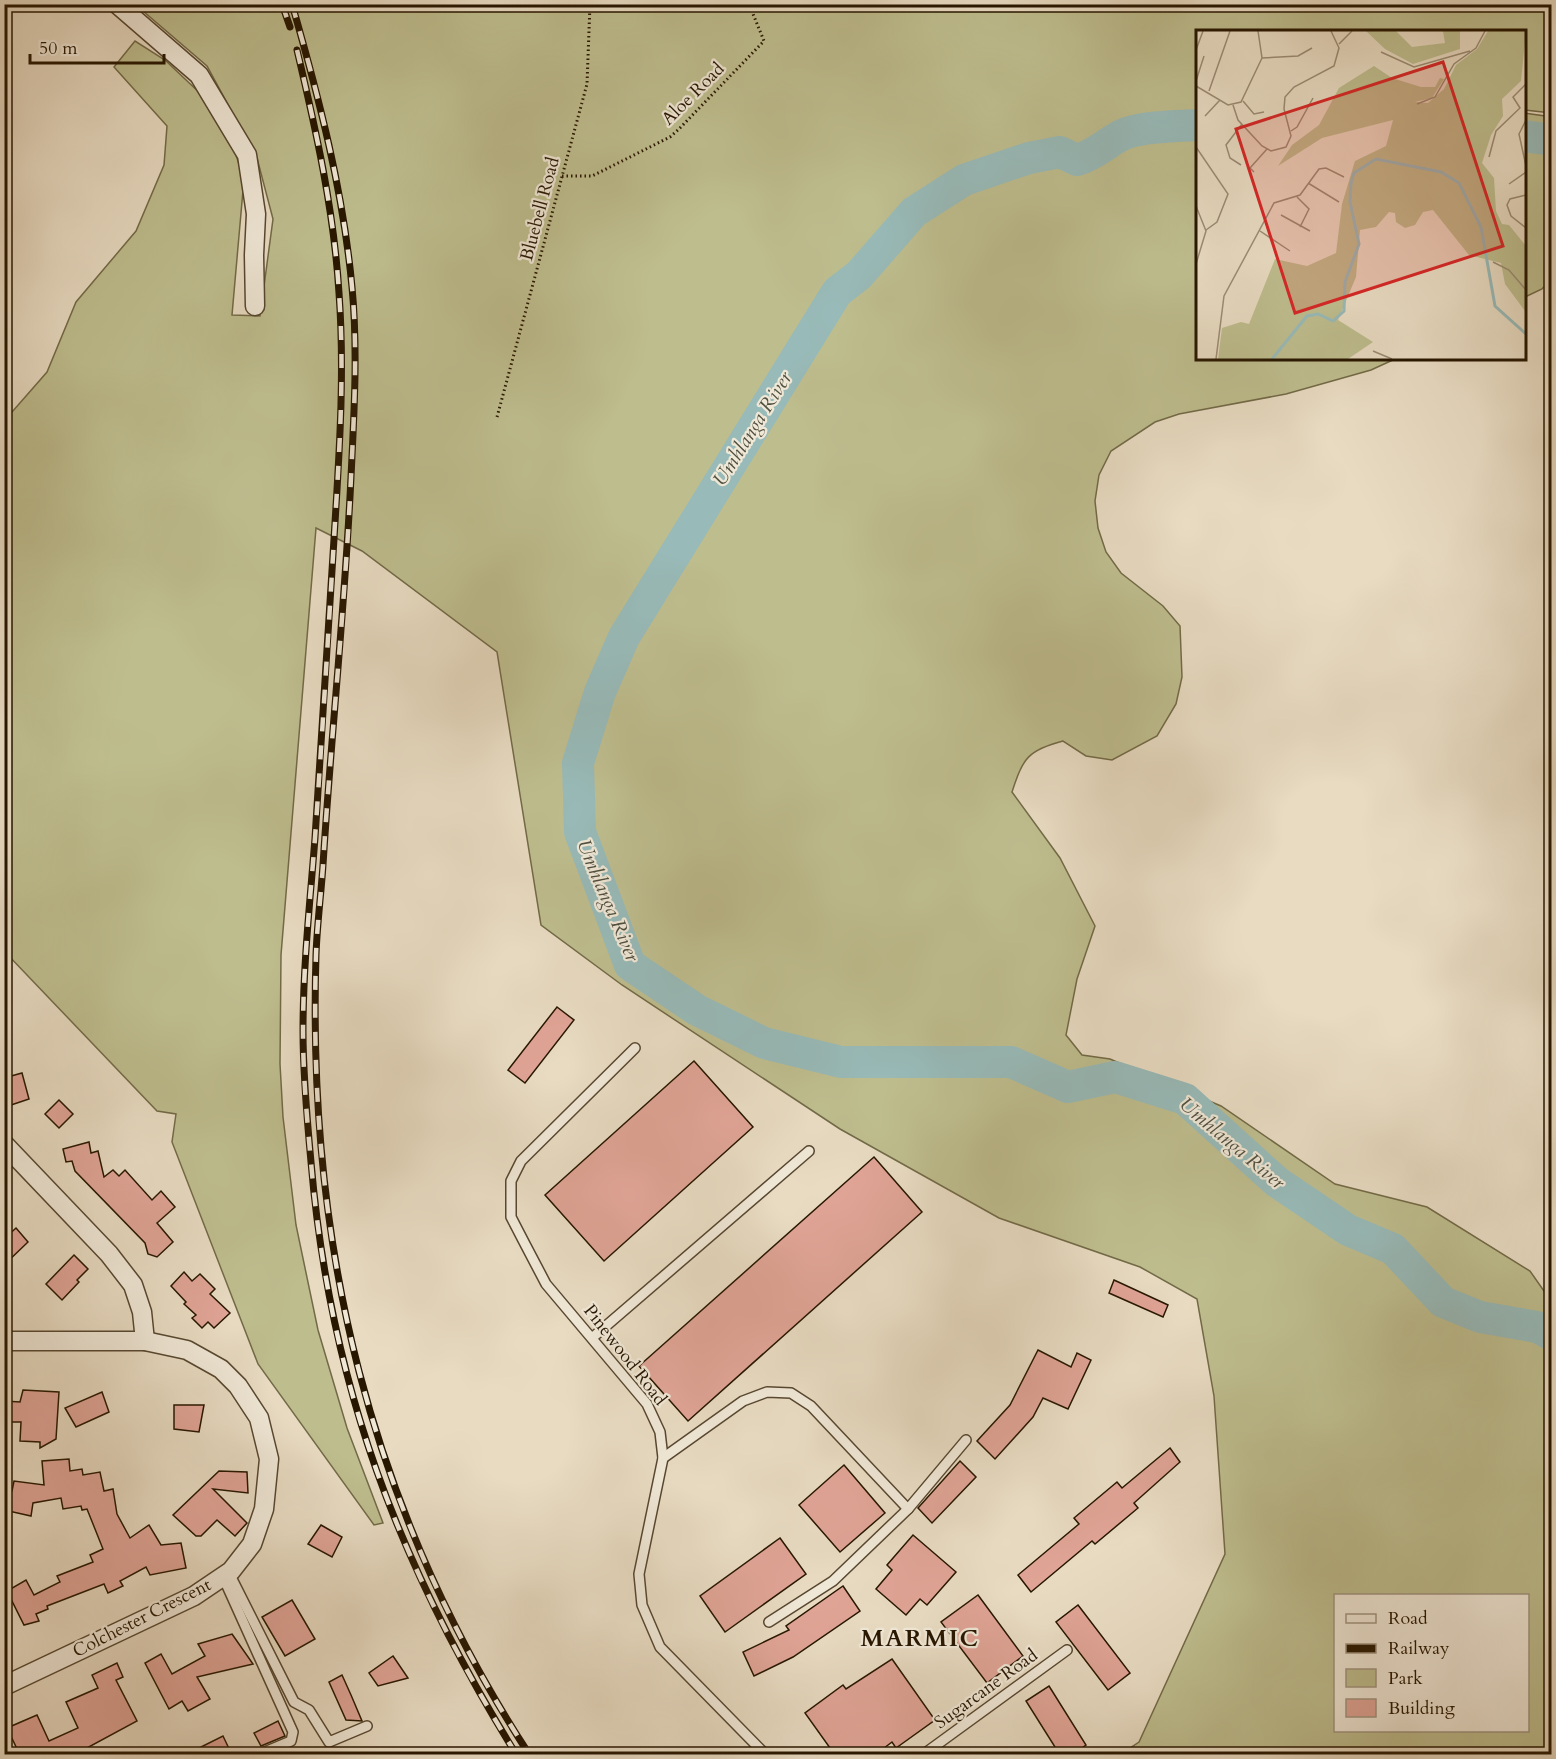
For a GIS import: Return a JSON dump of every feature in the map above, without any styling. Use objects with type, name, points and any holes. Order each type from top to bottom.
[{"type":"street","points":[[117,4],[199,75],[247,155],[256,214],[255,306]]},
{"type":"street","points":[[4,1144],[109,1254],[133,1285],[142,1312],[146,1341]]},
{"type":"street","name":"Colchester Crescent","points":[[4,1341],[146,1341],[187,1350],[221,1369],[238,1386],[259,1418],[269,1459],[264,1509],[252,1545],[226,1575],[194,1596],[4,1686]]},
{"type":"lane","name":"Pinewood Road","points":[[635,1048],[521,1161],[511,1181],[511,1217],[546,1284],[647,1404],[660,1432],[663,1458],[639,1574],[642,1605],[660,1647],[765,1755]]},
{"type":"lane","points":[[592,1338],[809,1151]]},
{"type":"lane","points":[[663,1458],[743,1401],[767,1392],[791,1393],[811,1406],[908,1509]]},
{"type":"lane","points":[[769,1622],[832,1581],[908,1509],[966,1440]]},
{"type":"lane","points":[[226,1575],[294,1702],[309,1710],[330,1742],[367,1726]]},
{"type":"lane","points":[[226,1575],[292,1732],[291,1741],[260,1755]]},
{"type":"lane","name":"Sugarcane Road","points":[[924,1755],[1067,1650]]},
{"type":"path","name":"Bluebell Road","points":[[498,417],[587,84],[590,4]]},
{"type":"path","name":"Aloe Road","points":[[562,176],[592,176],[670,137],[764,41],[749,4]]},
{"type":"green space","points":[[136,5],[1551,5],[1551,113],[1526,110],[1526,30],[1196,30],[1196,360],[1393,360],[1371,370],[1286,394],[1179,414],[1155,422],[1111,451],[1099,475],[1095,501],[1098,528],[1106,552],[1121,573],[1163,606],[1180,626],[1182,677],[1176,704],[1157,736],[1112,760],[1086,756],[1063,741],[1034,752],[1024,763],[1012,792],[1060,858],[1095,926],[1077,979],[1066,1035],[1082,1055],[1110,1059],[1221,1106],[1335,1184],[1427,1207],[1530,1271],[1551,1301],[1551,1754],[1121,1754],[1139,1742],[1225,1554],[1214,1396],[1197,1299],[1140,1267],[999,1218],[840,1129],[622,985],[541,925],[497,652],[362,551],[316,528],[281,955],[280,1064],[283,1117],[296,1225],[318,1330],[347,1428],[383,1523],[374,1525],[258,1364],[172,1142],[176,1114],[157,1111],[5,952],[5,420],[47,372],[76,302],[136,231],[164,165],[167,126],[114,67],[135,41],[165,60],[204,97],[231,140],[244,179],[232,315],[260,316],[273,219],[257,158],[207,66]]},
{"type":"green space","points":[[1526,113],[1552,117],[1551,279],[1542,289],[1526,297]]},
{"type":"building","points":[[557,1007],[574,1020],[525,1083],[508,1070]]},
{"type":"building","points":[[694,1061],[753,1127],[604,1261],[545,1195]]},
{"type":"building","points":[[22,1073],[29,1099],[11,1105],[4,1078]]},
{"type":"building","points":[[59,1100],[73,1114],[59,1128],[45,1114]]},
{"type":"building","points":[[89,1142],[91,1153],[98,1151],[104,1177],[113,1170],[119,1176],[125,1170],[152,1200],[161,1191],[175,1207],[157,1223],[173,1242],[157,1257],[148,1254],[145,1243],[75,1171],[72,1161],[66,1162],[63,1149]]},
{"type":"building","points":[[874,1157],[922,1212],[688,1421],[639,1366]]},
{"type":"building","points":[[16,1228],[28,1242],[4,1265],[4,1239]]},
{"type":"building","points":[[74,1255],[88,1269],[62,1300],[46,1284]]},
{"type":"building","points":[[184,1272],[192,1281],[200,1274],[215,1289],[210,1294],[230,1313],[214,1328],[208,1322],[202,1328],[192,1318],[196,1315],[184,1304],[186,1302],[171,1286]]},
{"type":"building","points":[[1114,1280],[1168,1305],[1163,1317],[1109,1293]]},
{"type":"building","points":[[1038,1350],[1071,1367],[1077,1353],[1091,1360],[1068,1409],[1043,1398],[1033,1417],[995,1459],[977,1441],[1010,1405]]},
{"type":"building","points":[[23,1390],[59,1392],[56,1439],[40,1448],[40,1442],[20,1441],[21,1422],[4,1422],[4,1401],[20,1402]]},
{"type":"building","points":[[102,1392],[109,1412],[76,1427],[65,1408]]},
{"type":"building","points":[[174,1405],[204,1405],[199,1432],[174,1429]]},
{"type":"building","points":[[1170,1448],[1180,1462],[1134,1503],[1138,1508],[1095,1544],[1092,1541],[1031,1592],[1018,1575],[1079,1524],[1074,1518],[1117,1482],[1122,1488]]},
{"type":"building","points":[[69,1459],[70,1471],[82,1469],[83,1475],[100,1472],[104,1491],[113,1489],[117,1514],[130,1538],[149,1525],[161,1545],[181,1543],[186,1568],[150,1575],[146,1567],[120,1581],[123,1586],[108,1593],[104,1584],[47,1606],[48,1609],[36,1614],[39,1621],[24,1625],[7,1591],[26,1580],[34,1595],[60,1582],[57,1576],[93,1562],[90,1555],[103,1549],[87,1509],[82,1510],[81,1506],[63,1509],[61,1498],[33,1503],[31,1516],[4,1510],[4,1490],[12,1491],[14,1481],[44,1485],[42,1461]]},
{"type":"building","points":[[960,1461],[976,1477],[932,1523],[918,1508]]},
{"type":"building","points":[[844,1465],[885,1513],[840,1552],[799,1505]]},
{"type":"building","points":[[219,1471],[247,1472],[248,1493],[213,1489],[247,1523],[235,1536],[217,1520],[201,1536],[196,1536],[173,1515]]},
{"type":"building","points":[[321,1525],[342,1537],[332,1557],[308,1544]]},
{"type":"building","points":[[913,1535],[956,1572],[927,1605],[920,1599],[906,1615],[876,1589],[892,1570],[887,1565]]},
{"type":"building","points":[[780,1538],[806,1574],[725,1632],[700,1596]]},
{"type":"building","points":[[843,1586],[860,1611],[793,1657],[754,1676],[743,1652],[789,1630],[786,1626]]},
{"type":"building","points":[[978,1595],[1023,1656],[987,1683],[941,1622]]},
{"type":"building","points":[[292,1600],[315,1639],[285,1656],[262,1617]]},
{"type":"building","points":[[1078,1605],[1130,1673],[1108,1690],[1056,1622]]},
{"type":"building","points":[[232,1634],[253,1664],[197,1677],[210,1699],[188,1711],[182,1701],[169,1709],[145,1663],[161,1654],[172,1674],[205,1656],[198,1644]]},
{"type":"building","points":[[393,1656],[408,1678],[378,1686],[369,1673]]},
{"type":"building","points":[[892,1659],[935,1720],[896,1748],[892,1742],[875,1755],[835,1755],[805,1713],[843,1685],[846,1689]]},
{"type":"building","points":[[117,1663],[123,1677],[116,1680],[137,1721],[74,1755],[20,1755],[7,1728],[37,1715],[49,1741],[78,1728],[66,1702],[98,1688],[92,1675]]},
{"type":"building","points":[[342,1675],[362,1721],[346,1720],[329,1682]]},
{"type":"building","points":[[1049,1686],[1086,1745],[1072,1755],[1060,1755],[1026,1701]]},
{"type":"building","points":[[278,1721],[285,1736],[261,1746],[254,1733]]},
{"type":"building","points":[[223,1736],[232,1755],[185,1755]]},
{"type":"waterway","name":"Umhlanga River","points":[[1196,125],[1159,127],[1130,132],[1077,160],[1060,152],[1029,158],[964,180],[914,212],[859,275],[837,292],[624,637],[600,692],[578,763],[580,832],[630,965],[697,1010],[764,1043],[841,1062],[1011,1062],[1068,1087],[1115,1077],[1185,1099],[1277,1182],[1348,1230],[1393,1249],[1443,1302],[1480,1317],[1537,1327],[1552,1335]]},
{"type":"waterway","name":"Umhlanga River","points":[[1526,136],[1552,140]]},
{"type":"railway","points":[[282,4],[290,27]]},
{"type":"railway","points":[[292,4],[312,74],[343,215],[355,334],[354,406],[342,623],[316,955],[316,1063],[323,1168],[337,1271],[359,1372],[389,1470],[427,1566],[474,1661],[529,1754]]},
{"type":"railway","points":[[297,50],[329,201],[337,262],[341,324],[338,478],[303,1007],[306,1097],[320,1244],[353,1398],[377,1471],[405,1543],[437,1613],[474,1683],[516,1754]]},
{"type":"district","name":"MARMIC","points":[[920,1638]]}]
